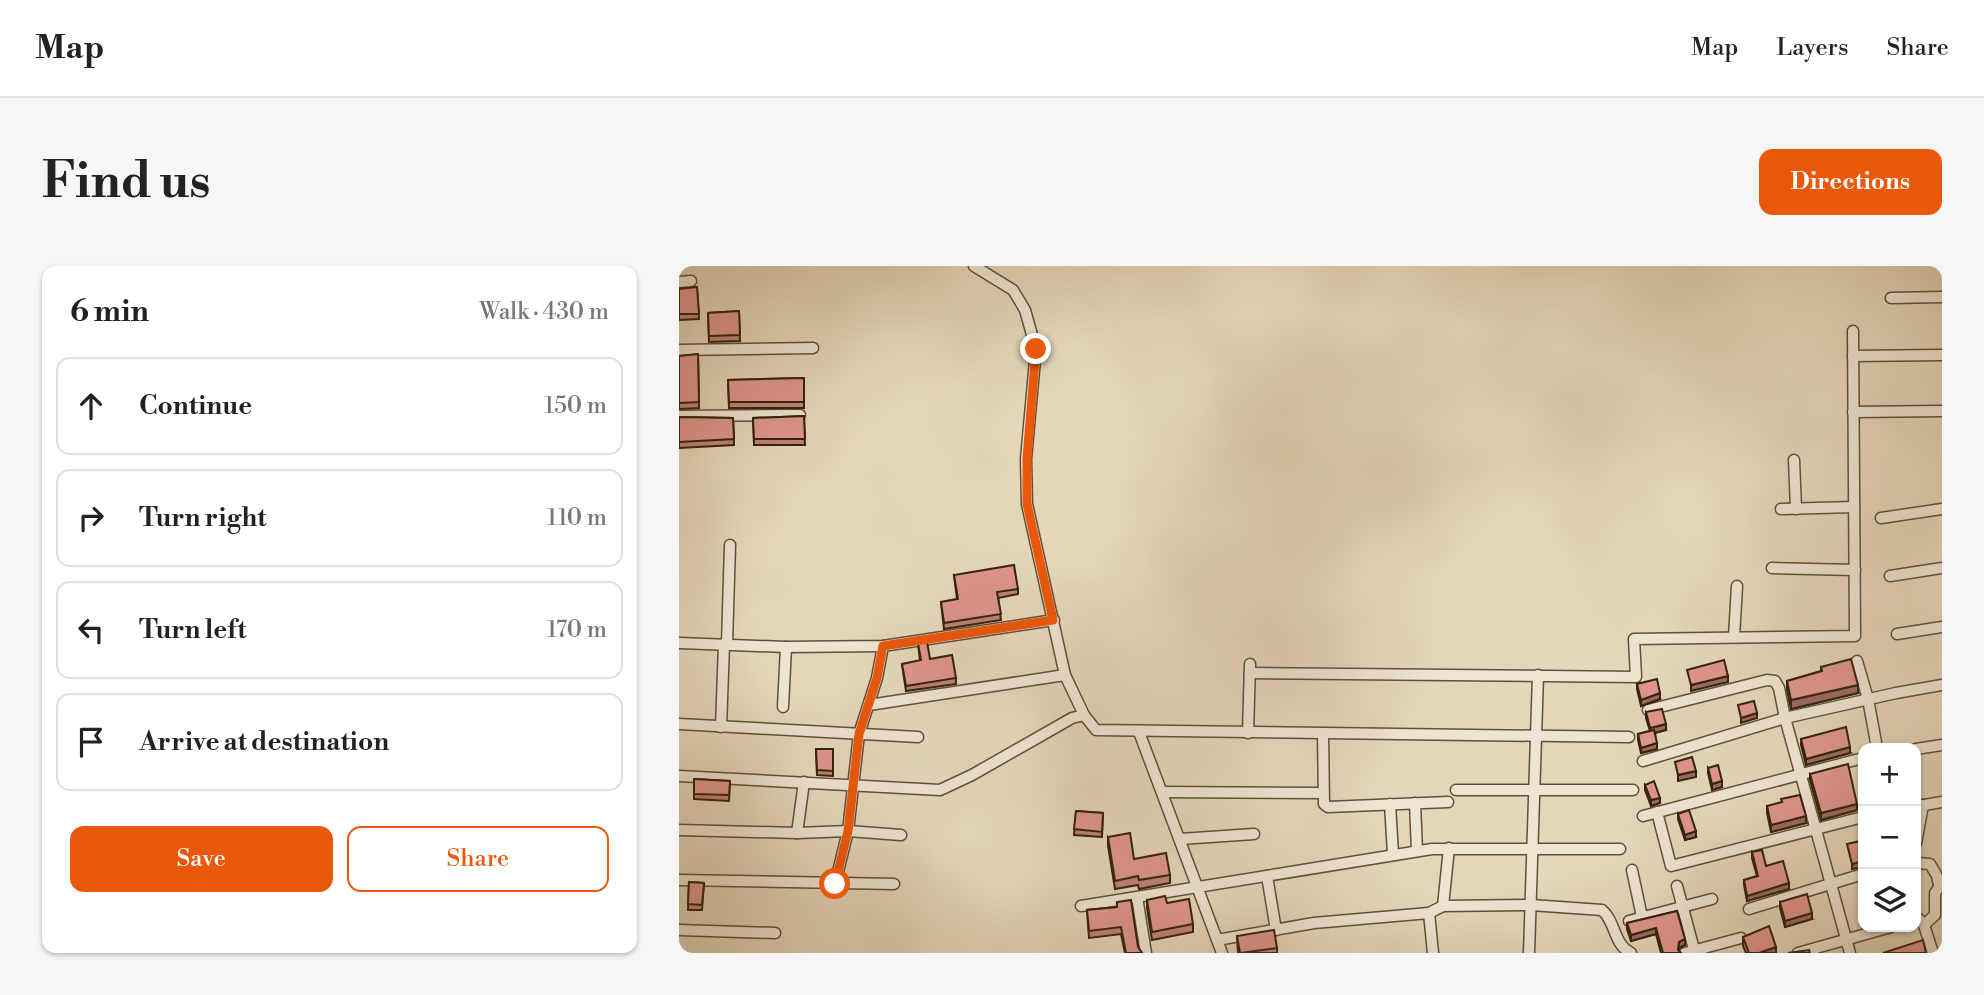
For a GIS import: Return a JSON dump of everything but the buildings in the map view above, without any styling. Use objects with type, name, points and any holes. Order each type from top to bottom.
[{"type":"street","points":[[974,266],[1013,290],[1025,310],[1036,349],[1027,458],[1027,504],[1065,675],[1084,715],[1096,730],[1629,737]]},
{"type":"street","points":[[679,282],[691,281]]},
{"type":"street","points":[[1891,298],[1942,297]]},
{"type":"street","points":[[1248,733],[1250,668],[1636,677],[1634,639],[1856,636],[1853,331]]},
{"type":"street","points":[[679,350],[813,348]]},
{"type":"street","points":[[1853,356],[1942,355]]},
{"type":"street","points":[[1853,412],[1942,411]]},
{"type":"street","points":[[679,416],[800,415]]},
{"type":"street","points":[[1794,460],[1796,509]]},
{"type":"street","points":[[1781,509],[1854,507]]},
{"type":"street","points":[[1881,518],[1942,509]]},
{"type":"street","points":[[721,727],[730,545]]},
{"type":"street","points":[[1772,568],[1855,570]]},
{"type":"street","points":[[1890,576],[1942,568]]},
{"type":"street","points":[[1734,637],[1737,586]]},
{"type":"street","points":[[679,643],[786,648],[883,646],[1053,620]]},
{"type":"street","points":[[1897,634],[1942,627]]},
{"type":"street","points":[[835,884],[848,831],[859,734],[883,646]]},
{"type":"street","points":[[783,707],[786,648]]},
{"type":"street","points":[[1857,661],[1868,699],[1876,743]]},
{"type":"street","points":[[869,705],[1065,675]]},
{"type":"street","points":[[1529,953],[1538,675]]},
{"type":"street","points":[[1648,710],[1767,680],[1775,681],[1850,953]]},
{"type":"street","points":[[1643,761],[1785,718],[1942,685]]},
{"type":"street","points":[[679,776],[940,790],[972,775],[1072,718],[1084,715]]},
{"type":"street","points":[[679,724],[918,737]]},
{"type":"street","points":[[1139,732],[1222,953]]},
{"type":"street","points":[[1323,734],[1322,801],[1328,807],[1448,802]]},
{"type":"street","points":[[1921,748],[1942,745]]},
{"type":"street","points":[[1643,816],[1858,759]]},
{"type":"street","points":[[797,833],[804,782]]},
{"type":"street","points":[[1456,790],[1633,790]]},
{"type":"street","points":[[1163,792],[1322,793]]},
{"type":"street","points":[[1921,806],[1942,802]]},
{"type":"street","points":[[1415,803],[1417,850]]},
{"type":"street","points":[[1390,804],[1394,854]]},
{"type":"street","points":[[1657,812],[1671,866],[1858,818]]},
{"type":"street","points":[[679,830],[797,833],[848,831],[901,835]]},
{"type":"street","points":[[1180,839],[1254,834]]},
{"type":"street","points":[[1443,906],[1449,848]]},
{"type":"street","points":[[1081,906],[1417,850],[1620,849]]},
{"type":"street","points":[[1921,863],[1930,864],[1940,884],[1935,893],[1935,915],[1921,922]]},
{"type":"street","points":[[1632,870],[1642,917]]},
{"type":"street","points":[[1749,909],[1858,875]]},
{"type":"street","points":[[1267,876],[1276,930]]},
{"type":"street","points":[[679,880],[894,884]]},
{"type":"street","points":[[1678,886],[1691,952],[1741,938]]},
{"type":"street","points":[[1137,897],[1146,953]]},
{"type":"street","points":[[1629,920],[1712,899]]},
{"type":"street","points":[[1217,940],[1355,918],[1429,913],[1443,906],[1531,905],[1602,910],[1608,915],[1616,950],[1631,953]]},
{"type":"street","points":[[1429,913],[1433,953]]},
{"type":"street","points":[[1921,924],[1933,953]]},
{"type":"street","points":[[679,930],[775,933]]},
{"type":"street","points":[[1798,953],[1873,932]]},
{"type":"route","points":[[835,884],[848,831],[859,734],[877,678],[883,646],[1053,620],[1027,504],[1027,458],[1036,349]]}]
